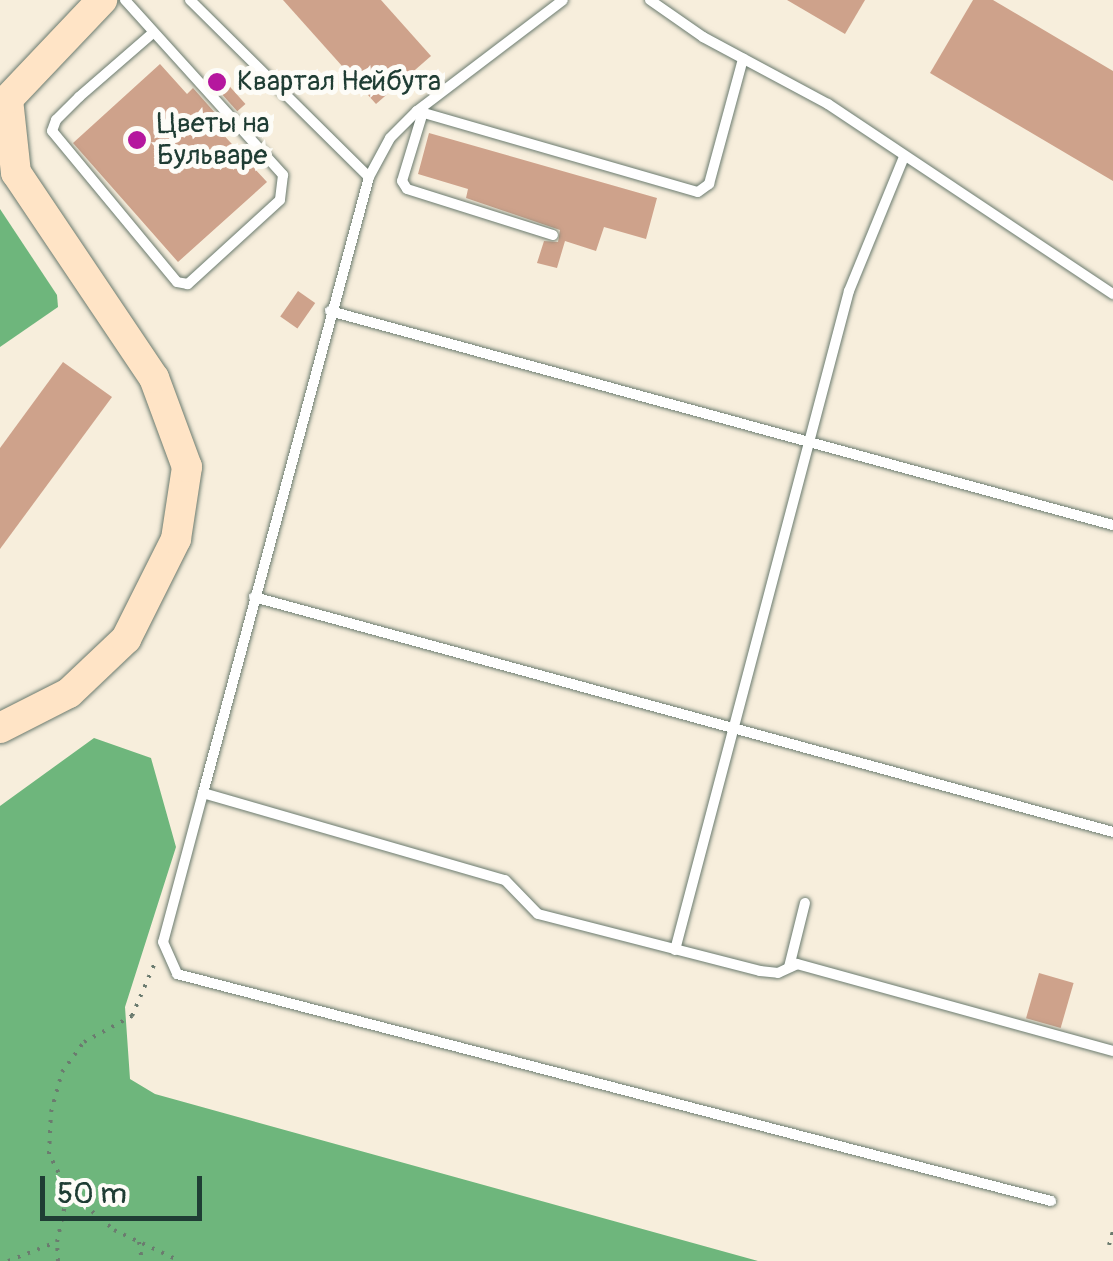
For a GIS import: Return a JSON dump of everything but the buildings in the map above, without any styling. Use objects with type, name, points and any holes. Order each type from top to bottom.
[{"type":"main road","points":[[0,728],[69,693],[126,639],[176,539],[186,467],[154,378],[16,174],[4,97],[102,0]]},
{"type":"lane","points":[[125,0],[282,175],[285,189],[280,200],[188,284],[177,282],[52,131],[67,109],[153,32]]},
{"type":"lane","points":[[190,0],[369,178]]},
{"type":"lane","points":[[563,0],[390,138],[369,178],[330,311],[163,942],[177,974],[1051,1201]]},
{"type":"lane","points":[[650,0],[742,59],[828,104],[1113,294]]},
{"type":"lane","points":[[420,112],[698,192],[709,184],[742,59]]},
{"type":"lane","points":[[420,112],[402,181],[407,189],[553,235]]},
{"type":"lane","points":[[675,950],[849,291],[904,157]]},
{"type":"lane","points":[[330,311],[1113,525]]},
{"type":"lane","points":[[254,596],[1113,832]]},
{"type":"lane","points":[[204,792],[504,880],[538,914],[760,971],[778,973],[797,964],[1113,1051]]},
{"type":"lane","points":[[789,967],[806,902]]},
{"type":"path","points":[[163,942],[132,1016],[84,1042],[62,1072],[51,1112],[48,1154],[68,1190],[114,1230],[180,1261]]},
{"type":"path","points":[[58,1261],[56,1242],[68,1190]]},
{"type":"path","points":[[1109,1244],[1113,1231]]},
{"type":"path","points":[[8,1261],[30,1249],[56,1242]]},
{"type":"path","points":[[139,1242],[142,1261]]},
{"type":"green space","points":[[0,209],[57,295],[58,307],[0,347]]},
{"type":"green space","points":[[94,738],[151,758],[176,847],[125,1007],[130,1079],[155,1094],[758,1261],[0,1261],[0,806]]},
{"type":"place","name":"Квартал Нейбута","points":[[217,82]]},
{"type":"place","name":"Цветы на Бульваре","points":[[137,140]]}]
